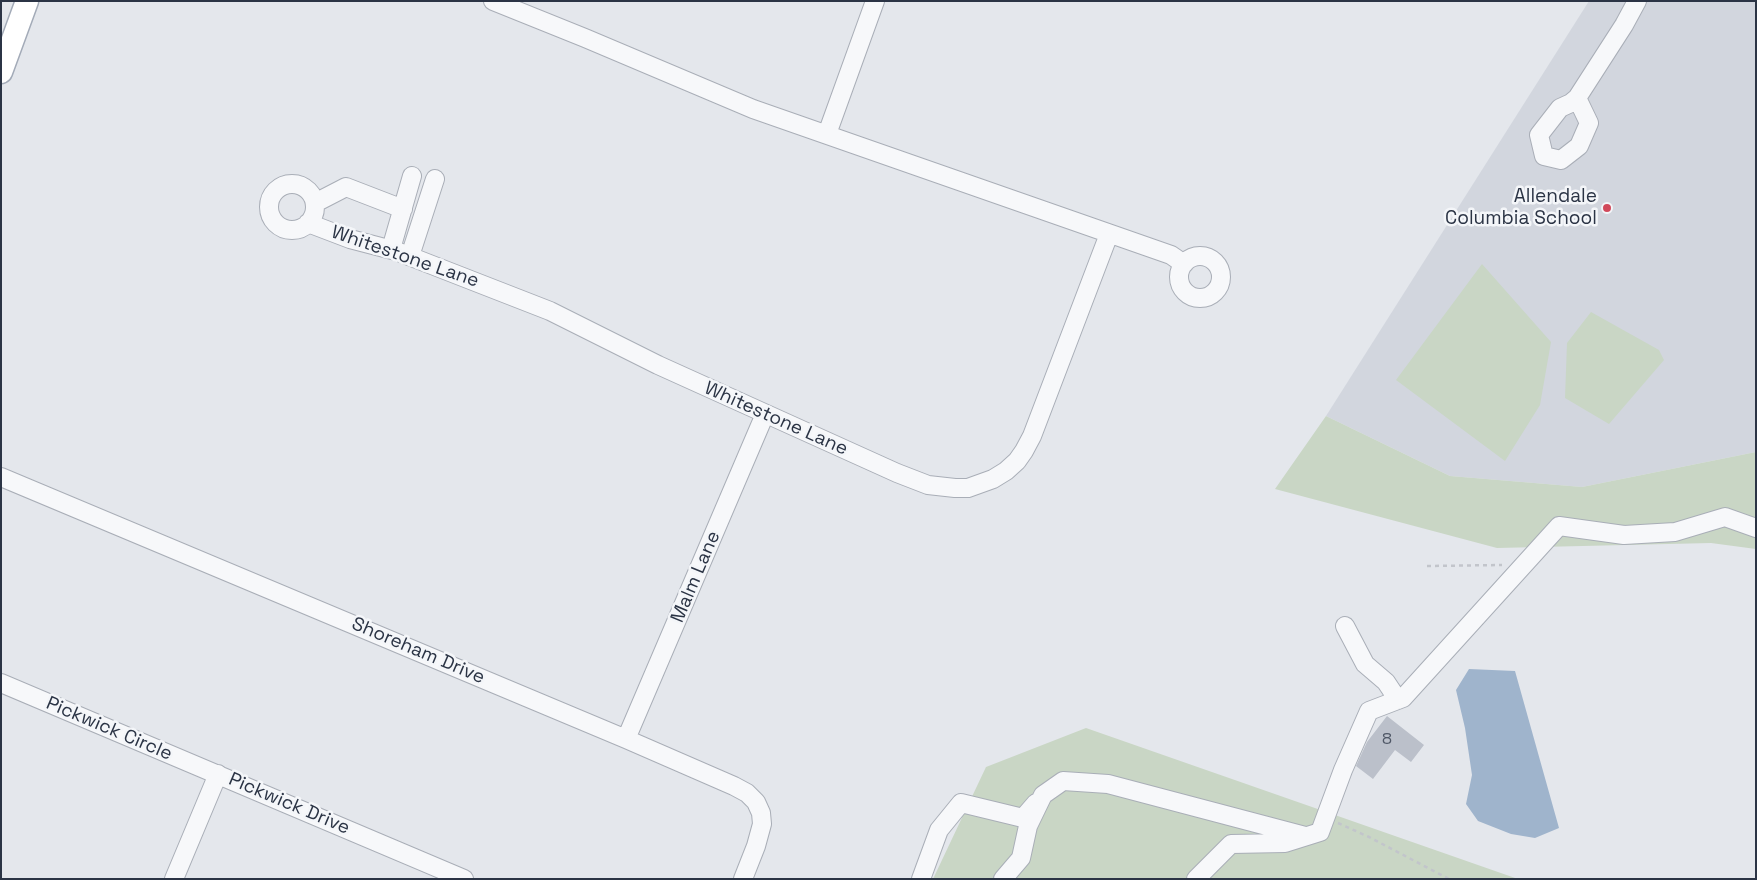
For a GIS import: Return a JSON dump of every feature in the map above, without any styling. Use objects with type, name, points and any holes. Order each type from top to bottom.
[{"type":"main road","points":[[1,72],[27,1]]},
{"type":"street","points":[[493,1],[753,109],[1171,255],[1184,264]]},
{"type":"street","points":[[827,134],[875,1]]},
{"type":"street","points":[[1577,98],[1624,25],[1637,1]]},
{"type":"street","points":[[391,249],[412,176]]},
{"type":"street","points":[[410,256],[435,179]]},
{"type":"street","name":"Whitestone Lane","points":[[293,184],[307,189],[315,203],[313,217],[303,228],[294,230],[280,227],[270,215],[269,200],[273,193],[278,188],[293,184]]},
{"type":"street","points":[[315,203],[346,186],[403,209]]},
{"type":"street","name":"Whitestone Lane","points":[[308,224],[350,239],[391,249],[550,311],[658,365],[897,473],[928,485],[965,488],[979,485],[1006,471],[1016,461],[1032,436],[1109,234]]},
{"type":"street","name":"Malm Lane","points":[[626,739],[765,414]]},
{"type":"street","name":"Shoreham Drive","points":[[1,477],[626,739],[747,793],[756,802],[761,813],[762,824],[756,846],[742,879]]},
{"type":"street","points":[[1196,879],[1231,844],[1285,843],[1320,832],[1343,770],[1369,711],[1402,698],[1559,526],[1624,535],[1666,533],[1725,517],[1756,528]]},
{"type":"street","points":[[1346,626],[1366,664],[1386,682],[1398,700]]},
{"type":"street","name":"Pickwick Circle","points":[[1,683],[218,774]]},
{"type":"street","name":"Pickwick Drive","points":[[174,879],[218,774],[464,879]]},
{"type":"street","points":[[921,879],[940,830],[961,804],[1023,818],[1043,795],[1063,781],[1108,784],[1305,836]]},
{"type":"street","points":[[1003,879],[1021,858],[1028,826],[1043,795]]},
{"type":"path","points":[[1427,566],[1524,565]]},
{"type":"path","points":[[1326,818],[1369,837],[1449,879]]},
{"type":"shaded area","name":"Allendale Columbia School","points":[[1589,1],[1756,1],[1756,452],[1582,487],[1450,476],[1326,416]]},
{"type":"green space","points":[[1482,264],[1551,342],[1540,405],[1505,461],[1396,380]]},
{"type":"green space","points":[[1591,312],[1659,350],[1664,360],[1609,424],[1565,398],[1567,343]]},
{"type":"green space","points":[[1326,416],[1450,476],[1582,487],[1756,452],[1756,549],[1711,543],[1497,548],[1275,489]]},
{"type":"green space","points":[[1086,728],[1518,879],[933,879],[986,767]]},
{"type":"water","points":[[1469,669],[1515,671],[1559,828],[1535,838],[1511,834],[1478,821],[1466,804],[1472,775],[1465,728],[1456,690]]},
{"type":"building","points":[[1387,716],[1424,745],[1411,762],[1395,750],[1373,779],[1356,766],[1367,742]]},
{"type":"place","name":"Allendale Columbia School","points":[[1607,208]]}]
